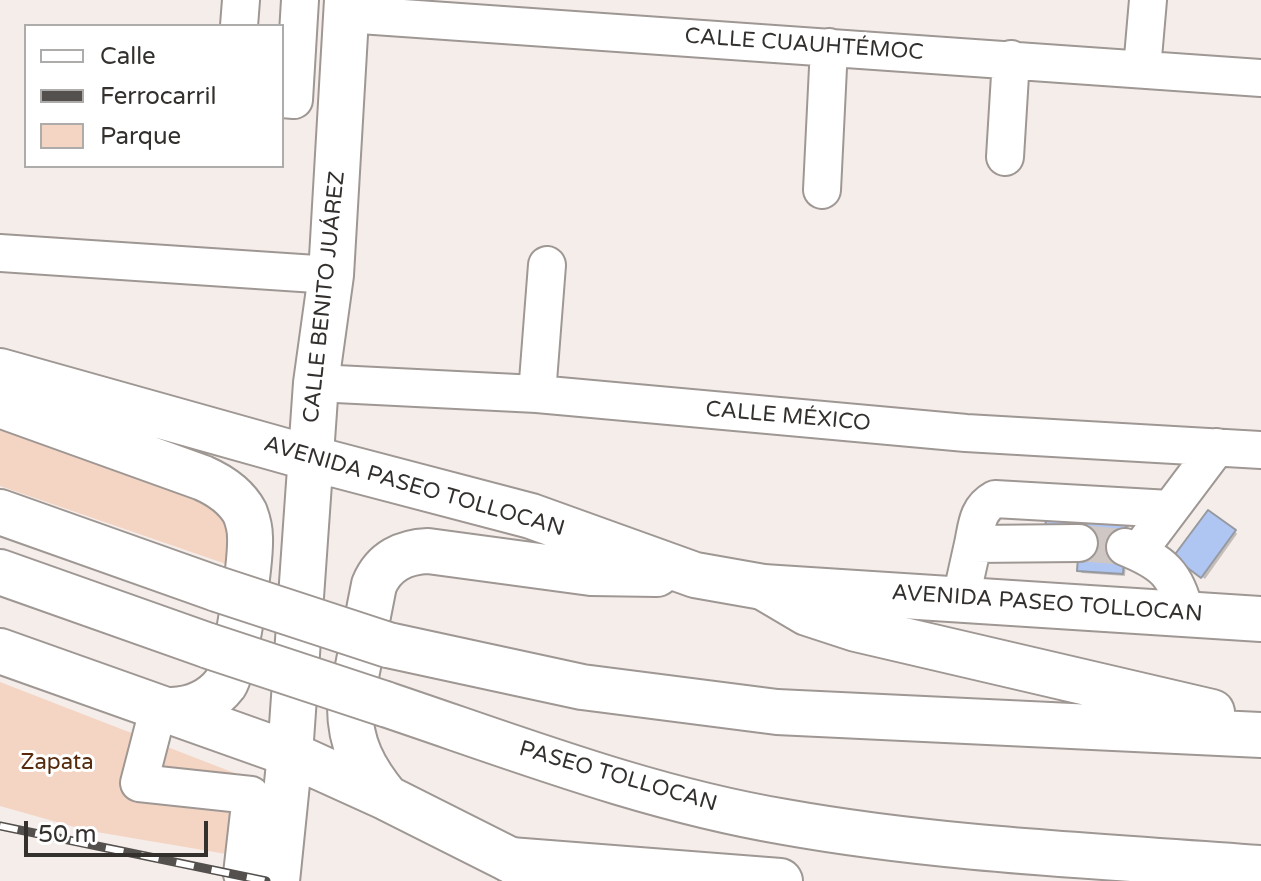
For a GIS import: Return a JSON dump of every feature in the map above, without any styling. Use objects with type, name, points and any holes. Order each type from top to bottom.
[{"type":"main road","name":"CALLE BENITO JUÁREZ","points":[[259,878],[290,754],[316,383],[331,275],[347,7]]},
{"type":"main road","name":"AVENIDA PASEO TOLLOCAN","points":[[0,371],[531,516],[695,575],[763,587],[1261,619]]},
{"type":"main road","points":[[0,405],[203,478],[228,492],[244,512],[251,538],[231,675],[216,694],[195,707],[165,708]]},
{"type":"main road","points":[[0,512],[217,589],[388,645],[582,687],[777,712],[1261,735]]},
{"type":"main road","points":[[387,798],[373,781],[357,752],[350,707],[374,585],[379,573],[396,558],[417,551],[440,551],[591,573],[695,575]]},
{"type":"main road","name":"PASEO TOLLOCAN","points":[[0,572],[209,646],[647,789],[782,822],[897,840],[1261,868]]},
{"type":"main road","points":[[763,587],[807,613],[856,629],[1261,724]]},
{"type":"main road","points":[[0,651],[290,754],[387,798],[551,881]]},
{"type":"main road","points":[[510,860],[780,881]]},
{"type":"street","points":[[239,24],[241,0]]},
{"type":"street","points":[[284,99],[294,100],[300,0]]},
{"type":"street","points":[[1142,69],[1148,0]]},
{"type":"street","name":"CALLE CUAUHTÉMOC","points":[[347,7],[829,47],[1261,78]]},
{"type":"street","points":[[822,190],[829,47]]},
{"type":"street","points":[[1005,157],[1011,59]]},
{"type":"street","points":[[0,253],[331,275]]},
{"type":"street","points":[[537,394],[547,265]]},
{"type":"street","name":"CALLE MÉXICO","points":[[316,383],[537,394],[966,433],[1261,450]]},
{"type":"street","points":[[1186,614],[1175,580],[1150,557],[1131,549],[1170,509],[1217,447]]},
{"type":"street","points":[[961,598],[980,512],[995,499],[1170,509]]},
{"type":"street","points":[[973,544],[1079,543]]},
{"type":"street","points":[[165,708],[139,783],[251,795],[259,878]]},
{"type":"green space","points":[[0,415],[205,489],[231,525],[226,564],[0,486]]},
{"type":"green space","name":"Zapata","points":[[0,682],[242,777],[244,857],[85,830],[0,806]]},
{"type":"building","points":[[1208,510],[1236,530],[1201,578],[1173,557]]},
{"type":"building","points":[[1046,512],[1127,518],[1123,574],[1077,571],[1079,543],[1045,541]]},
{"type":"tunnel","points":[[1079,543],[1125,547]]},
{"type":"railway","points":[[0,826],[266,881]]}]
